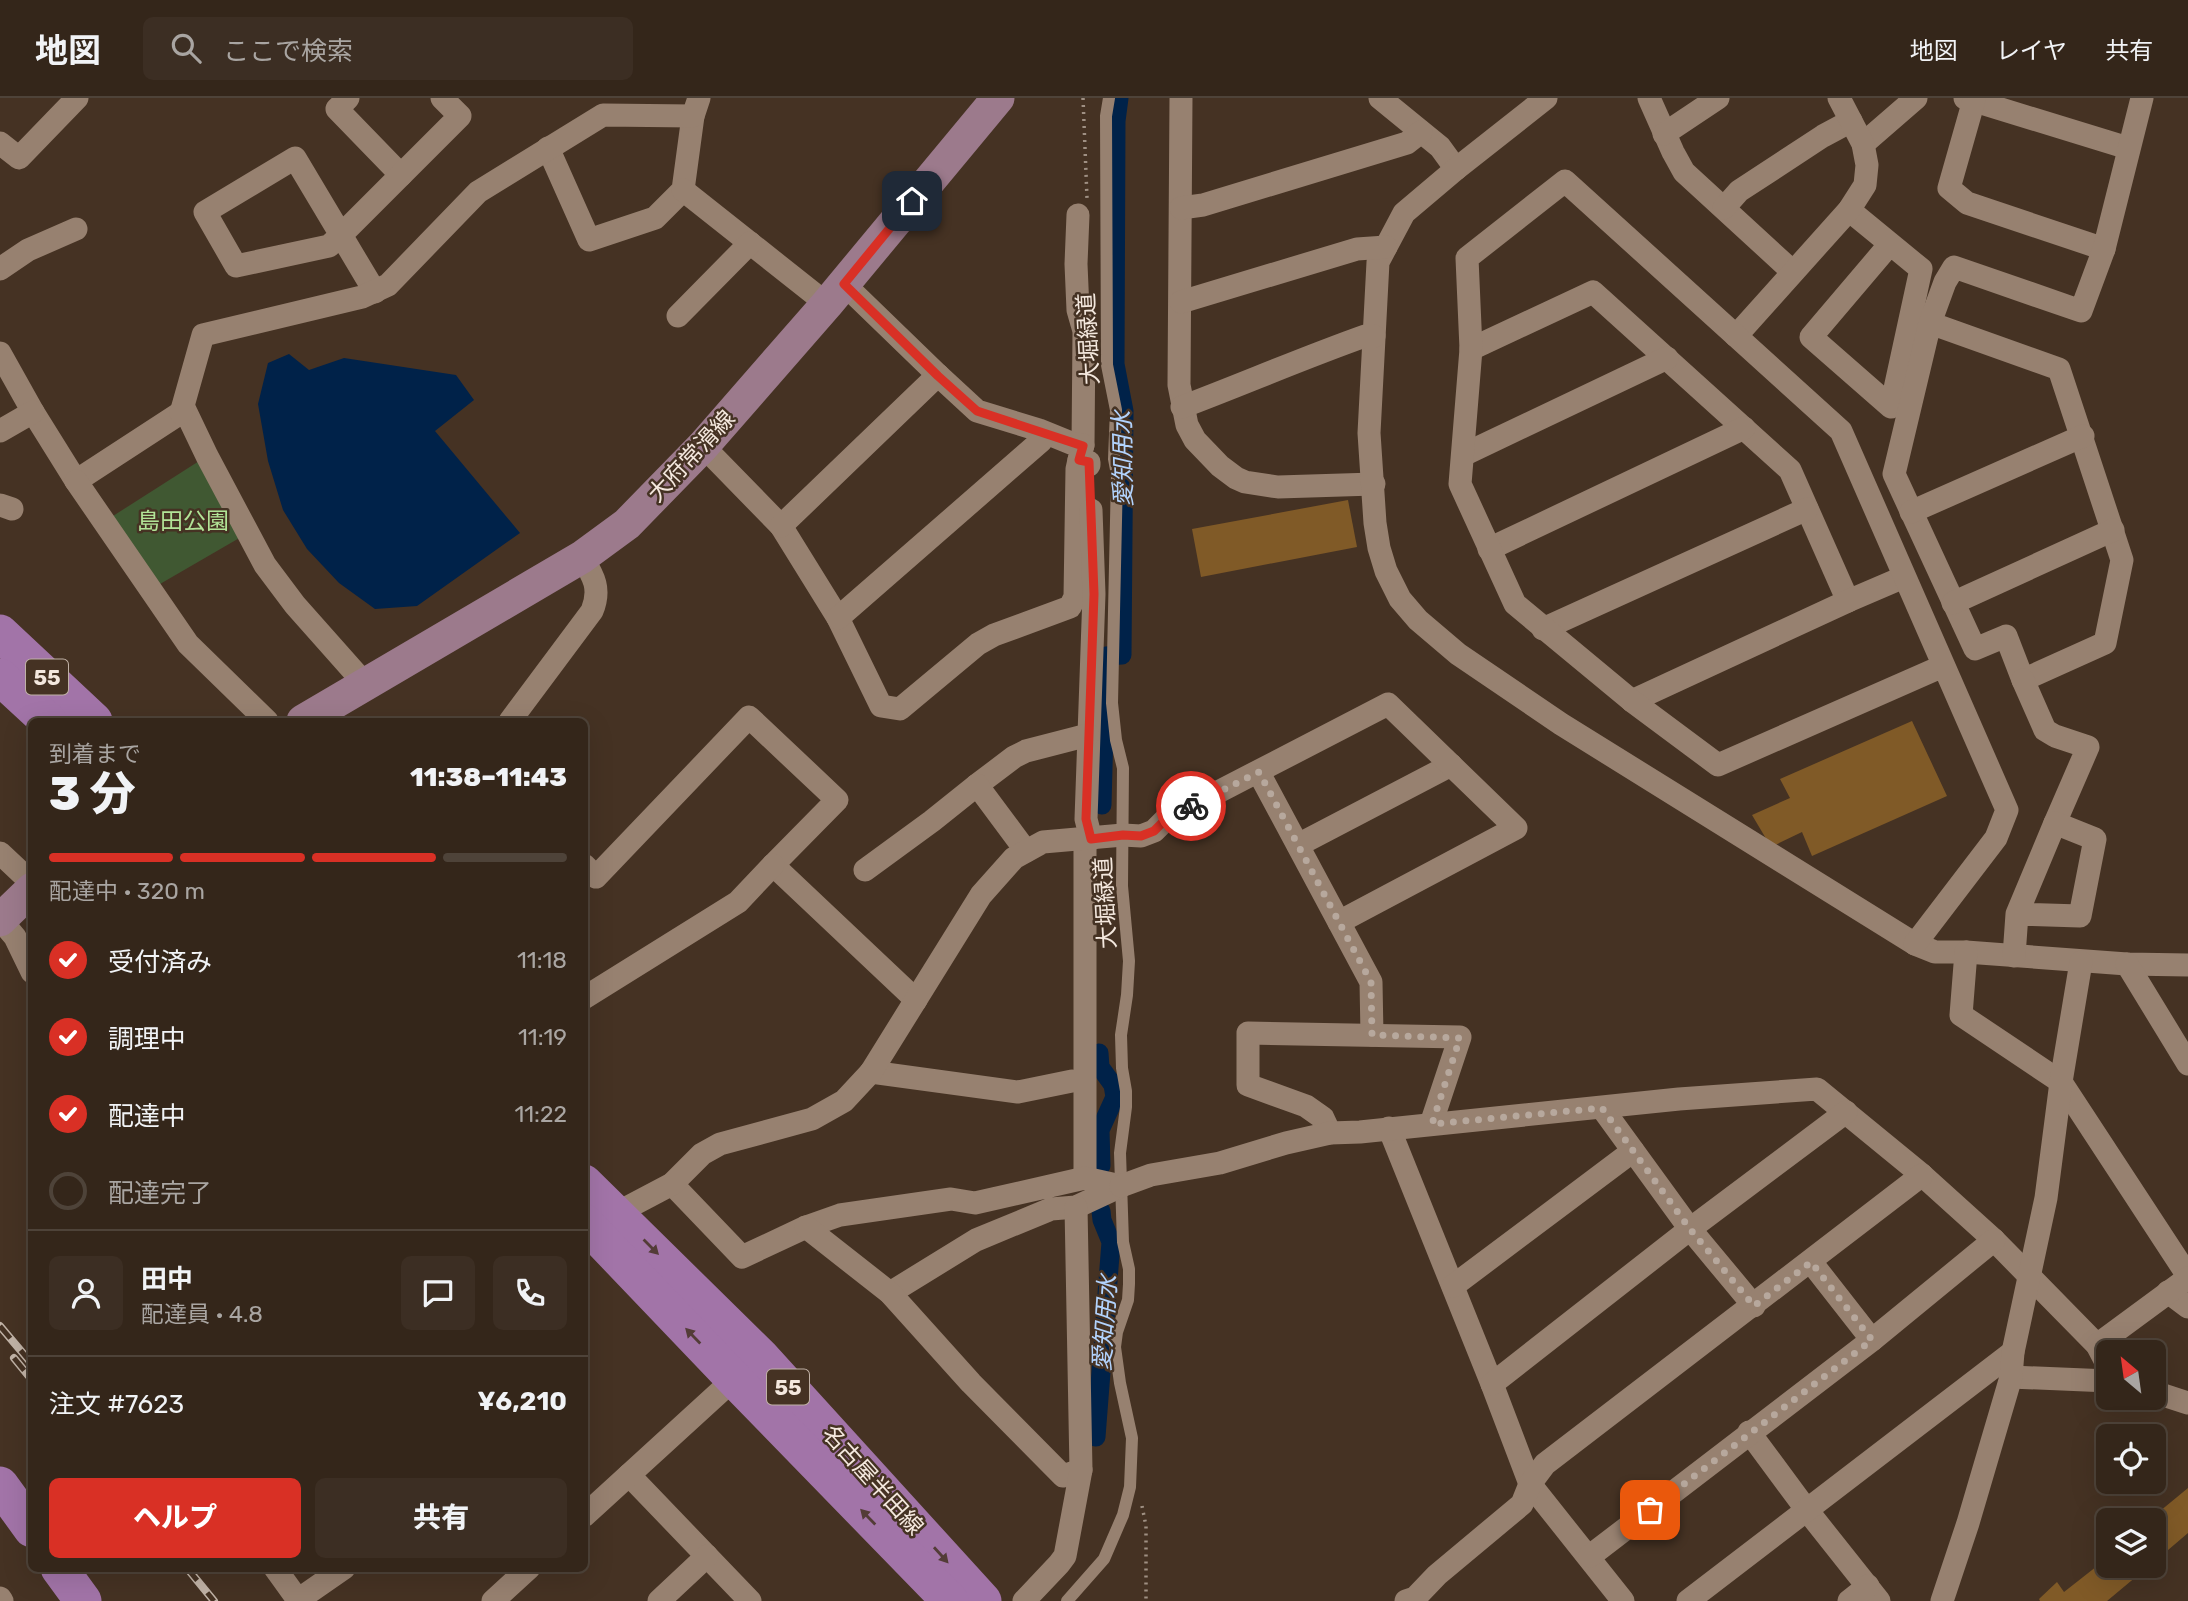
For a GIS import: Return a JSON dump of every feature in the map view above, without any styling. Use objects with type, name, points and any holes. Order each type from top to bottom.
[{"type":"main road","name":"大府常滑線","points":[[308,718],[582,557],[627,524],[703,446],[836,294],[998,98]]},
{"type":"main road","name":"55","points":[[0,633],[91,718]]},
{"type":"main road","name":"55","points":[[0,677],[45,718]]},
{"type":"main road","points":[[0,919],[28,893]]},
{"type":"main road","name":"名古屋半田線","points":[[588,1195],[595,1216],[734,1379],[950,1601]]},
{"type":"main road","name":"名古屋半田線","points":[[595,1216],[761,1357],[983,1601]]},
{"type":"main road","points":[[0,1485],[28,1524]]},
{"type":"main road","points":[[63,1572],[83,1601]]},
{"type":"street","points":[[0,143],[19,158],[77,98]]},
{"type":"street","points":[[348,98],[337,109],[401,175]]},
{"type":"street","points":[[374,292],[341,235],[295,158],[205,212],[236,266],[329,246],[341,235],[460,116],[442,98]]},
{"type":"street","points":[[1181,98],[1179,385],[1187,425],[1206,454],[1245,482],[1278,486],[1374,484]]},
{"type":"street","points":[[1381,98],[1440,147],[1456,169]]},
{"type":"street","points":[[1546,98],[1404,213],[1378,262],[1369,433],[1379,548],[1386,571],[1400,599],[1418,620],[1458,654],[1561,724],[1915,944],[1935,952],[1966,952],[2081,962],[2188,965]]},
{"type":"street","points":[[1649,98],[1684,172],[1793,272]]},
{"type":"street","points":[[1664,134],[1718,98]]},
{"type":"street","points":[[1736,336],[1849,209],[1866,186],[1867,165],[1863,144],[1839,98]]},
{"type":"street","points":[[1863,144],[1916,98]]},
{"type":"street","points":[[2014,956],[2017,914],[2088,747],[2045,730],[2006,636],[1975,649],[1894,474],[1930,323],[1945,282],[1954,267],[2081,311],[2104,249],[2142,98]]},
{"type":"street","points":[[2104,249],[1967,203],[1949,188],[1969,99],[2129,148]]},
{"type":"street","points":[[181,413],[203,335],[362,298],[388,285],[478,192],[548,148],[603,114],[696,107],[683,190],[655,218],[589,240],[548,148]]},
{"type":"street","points":[[1724,208],[1739,191],[1823,136],[1851,121]]},
{"type":"street","points":[[1181,208],[1203,205],[1407,143],[1421,132]]},
{"type":"street","points":[[1915,944],[1996,838],[2007,810],[1841,431],[1565,181],[1467,258],[1471,349],[1460,484],[1515,604],[1543,629],[1632,701],[1718,765],[1943,666]]},
{"type":"street","points":[[683,190],[750,243],[836,294],[977,411],[1039,430],[1081,453],[1089,462],[1094,594],[1086,819],[1085,1178]]},
{"type":"street","points":[[703,446],[781,526],[838,618],[881,706],[900,709],[978,644],[994,635],[1070,607],[1075,597],[1077,470],[1081,453],[1084,331],[1078,310],[1076,264],[1083,208]]},
{"type":"street","points":[[1849,209],[1921,269],[1891,407],[1811,337],[1890,244]]},
{"type":"street","points":[[0,269],[28,250],[76,229]]},
{"type":"street","points":[[678,316],[750,243]]},
{"type":"street","points":[[1181,302],[1357,249],[1386,247]]},
{"type":"street","points":[[1471,349],[1594,292],[1790,470],[1848,601]]},
{"type":"street","points":[[1930,323],[2059,369],[2122,560],[2105,643],[2022,680]]},
{"type":"street","points":[[1182,407],[1310,355],[1365,336],[1374,337]]},
{"type":"street","points":[[0,353],[76,481],[188,644],[264,718]]},
{"type":"street","points":[[1464,456],[1667,358]]},
{"type":"street","points":[[781,526],[938,376]]},
{"type":"street","points":[[76,481],[185,410],[206,456],[265,565],[295,605],[366,685]]},
{"type":"street","points":[[0,431],[33,412]]},
{"type":"street","points":[[1489,549],[1744,429]]},
{"type":"street","points":[[838,618],[1041,441],[1044,433]]},
{"type":"street","points":[[1911,512],[2083,436]]},
{"type":"street","points":[[1543,629],[1807,509]]},
{"type":"street","points":[[1953,603],[2113,530]]},
{"type":"street","points":[[512,718],[592,611],[598,597],[593,575],[582,557]]},
{"type":"street","points":[[1632,701],[1904,577]]},
{"type":"street","points":[[595,1216],[672,1184],[702,1154],[720,1144],[811,1119],[844,1101],[872,1072],[981,895],[1003,869],[1026,851],[1043,842],[1141,836],[1154,831],[1166,819],[1388,704],[1516,828],[1339,922]]},
{"type":"street","points":[[588,869],[596,877],[749,717],[837,800],[738,902],[588,996]]},
{"type":"street","points":[[865,870],[1026,751],[1088,735]]},
{"type":"street","points":[[1298,845],[1451,765]]},
{"type":"street","points":[[1259,772],[1371,982],[1372,1035]]},
{"type":"street","points":[[977,785],[1026,851]]},
{"type":"street","points":[[2017,914],[2080,916],[2095,839],[2055,823]]},
{"type":"street","points":[[0,853],[28,879]]},
{"type":"street","points":[[773,864],[916,1000]]},
{"type":"street","points":[[0,919],[15,937],[28,964]]},
{"type":"street","points":[[1966,952],[1961,1015],[2061,1082],[2188,1277],[2104,1340]]},
{"type":"street","points":[[1942,1601],[2011,1377],[2013,1352],[2046,1198],[2061,1082],[2081,962]]},
{"type":"street","points":[[2127,964],[2188,1064]]},
{"type":"street","points":[[1330,1133],[1323,1118],[1306,1106],[1248,1085],[1248,1033],[1460,1038],[1432,1124]]},
{"type":"street","points":[[872,1072],[1018,1092],[1072,1081]]},
{"type":"street","points":[[890,1293],[976,1240],[1051,1209],[1076,1206],[1151,1175],[1220,1163],[1330,1133],[1817,1089],[1922,1175],[1994,1240],[2096,1344]]},
{"type":"street","points":[[1602,1108],[1690,1229],[1754,1306]]},
{"type":"street","points":[[1492,1384],[1690,1229],[1846,1112]]},
{"type":"street","points":[[1389,1128],[1530,1484],[1590,1556],[1623,1601]]},
{"type":"street","points":[[1453,1286],[1633,1151]]},
{"type":"street","points":[[1406,1601],[1415,1598],[1437,1575],[1522,1504],[1530,1484],[1545,1464],[1922,1175]]},
{"type":"street","points":[[672,1184],[742,1257],[806,1227],[840,1215],[951,1199],[975,1203],[1085,1178],[1121,1186]]},
{"type":"street","points":[[1024,1601],[1065,1556],[1082,1470],[1076,1206]]},
{"type":"street","points":[[806,1227],[890,1293],[971,1383],[1063,1476],[1082,1470]]},
{"type":"street","points":[[1590,1556],[1872,1340],[1994,1240]]},
{"type":"street","points":[[1811,1262],[1872,1340]]},
{"type":"street","points":[[2168,1292],[2188,1307]]},
{"type":"street","points":[[1688,1601],[2013,1352]]},
{"type":"street","points":[[2011,1377],[2096,1380]]},
{"type":"street","points":[[588,1512],[734,1379]]},
{"type":"street","points":[[2166,1395],[2186,1400]]},
{"type":"street","points":[[1749,1432],[1873,1594],[1849,1601]]},
{"type":"street","points":[[629,1475],[750,1601]]},
{"type":"street","points":[[659,1601],[707,1556]]},
{"type":"street","points":[[278,1572],[298,1600],[338,1572]]},
{"type":"street","points":[[494,1601],[525,1572]]},
{"type":"lane","name":"大堀緑道","points":[[1067,1601],[1104,1559],[1123,1515],[1130,1487],[1132,1438],[1115,1347],[1128,1300],[1129,1284],[1129,1269],[1123,1242],[1120,1153],[1126,1107],[1121,1035],[1129,961],[1122,886],[1123,768],[1116,740],[1112,697],[1117,475],[1114,459],[1116,410],[1107,365],[1108,98]]},
{"type":"path","points":[[1083,98],[1083,208]]},
{"type":"path","points":[[1130,1487],[1136,1491],[1143,1508],[1146,1526],[1146,1601]]},
{"type":"green space","name":"島田公園","points":[[207,456],[248,533],[160,584],[113,516]]},
{"type":"water","points":[[289,354],[309,370],[344,358],[456,375],[474,400],[435,431],[520,533],[417,606],[375,609],[339,583],[307,549],[283,510],[268,461],[258,404],[268,363]]},
{"type":"building","points":[[1348,500],[1357,547],[1201,577],[1192,529]]},
{"type":"building","points":[[1912,721],[1947,796],[1812,856],[1802,832],[1771,847],[1752,815],[1790,798],[1780,779]]},
{"type":"building","points":[[2188,1488],[2188,1533],[2166,1552],[2166,1508],[2164,1508]]},
{"type":"building","points":[[2096,1567],[2096,1578],[2135,1578],[2107,1601],[2039,1599],[2057,1582],[2064,1592]]},
{"type":"waterway","name":"愛知用水","points":[[1102,805],[1106,656],[1122,655],[1124,411],[1115,364],[1116,121],[1119,98]]},
{"type":"waterway","name":"愛知用水","points":[[1099,1053],[1100,1067],[1113,1085],[1115,1097],[1100,1130],[1101,1166]]},
{"type":"waterway","name":"愛知用水","points":[[1096,1437],[1111,1242],[1101,1211]]},
{"type":"railway","points":[[0,1326],[28,1359]]},
{"type":"railway","points":[[14,1358],[28,1375]]},
{"type":"railway","points":[[190,1572],[214,1601]]},
{"type":"way so far","points":[[1191,806],[1259,772],[1371,982],[1372,1035],[1460,1038],[1432,1124],[1602,1108],[1690,1229],[1754,1306],[1811,1262],[1872,1340],[1650,1510]]},
{"type":"route","points":[[912,201],[844,284],[977,411],[1083,446],[1079,460],[1089,462],[1094,594],[1086,819],[1091,839],[1141,836],[1154,831],[1166,819],[1191,806]]}]
